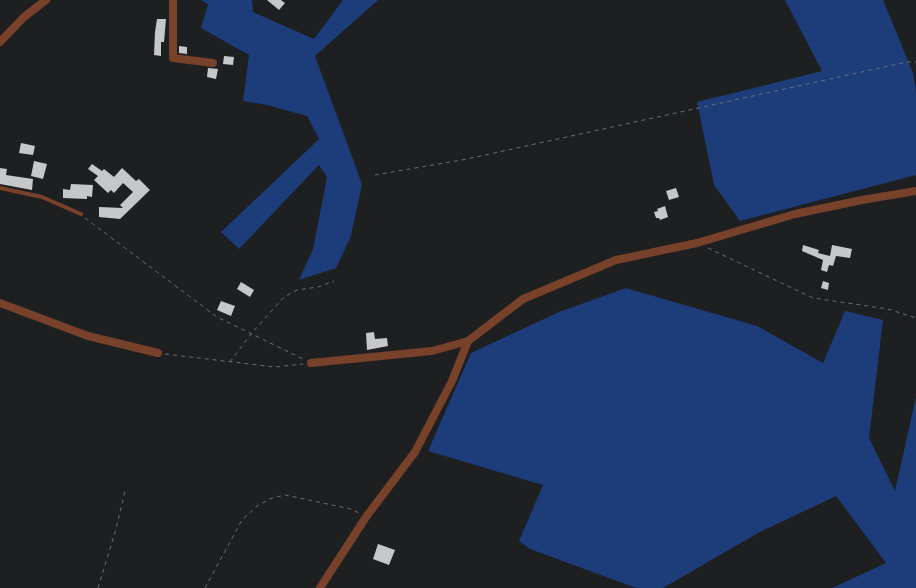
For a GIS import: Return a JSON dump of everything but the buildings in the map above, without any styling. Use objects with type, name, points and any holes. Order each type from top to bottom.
[{"type":"street","points":[[0,42],[24,17],[46,0]]},
{"type":"street","points":[[173,0],[173,58],[213,63]]},
{"type":"street","points":[[311,363],[432,351],[468,341],[523,299],[616,260],[697,243],[795,214],[916,191]]},
{"type":"street","points":[[0,303],[88,336],[158,353]]},
{"type":"street","points":[[320,588],[366,517],[415,452],[452,381],[468,341]]},
{"type":"lane","points":[[0,188],[42,196],[81,214]]},
{"type":"path","points":[[375,175],[467,159],[908,62],[916,62]]},
{"type":"path","points":[[81,214],[217,317],[311,363]]},
{"type":"path","points":[[697,243],[813,298],[888,310],[916,318]]},
{"type":"path","points":[[230,363],[251,334],[284,297],[297,290],[318,287],[334,281]]},
{"type":"path","points":[[158,353],[275,367],[311,363]]},
{"type":"path","points":[[98,588],[125,492]]},
{"type":"path","points":[[205,588],[242,520],[257,506],[272,498],[285,495],[351,509],[366,517]]},
{"type":"shaded area","points":[[201,0],[252,0],[253,12],[314,39],[343,0],[378,0],[315,56],[362,184],[351,236],[336,268],[299,280],[313,249],[327,177],[319,165],[239,249],[221,232],[319,139],[307,116],[267,105],[243,101],[249,55],[201,28],[208,4]]},
{"type":"shaded area","points":[[785,0],[883,0],[913,73],[916,92],[916,175],[740,221],[714,185],[697,102],[822,71]]},
{"type":"shaded area","points":[[626,288],[757,326],[823,363],[845,311],[883,320],[869,438],[895,491],[916,397],[916,588],[832,588],[886,563],[836,496],[758,533],[663,588],[636,588],[530,549],[519,541],[543,485],[428,451],[471,353],[559,312]]}]
